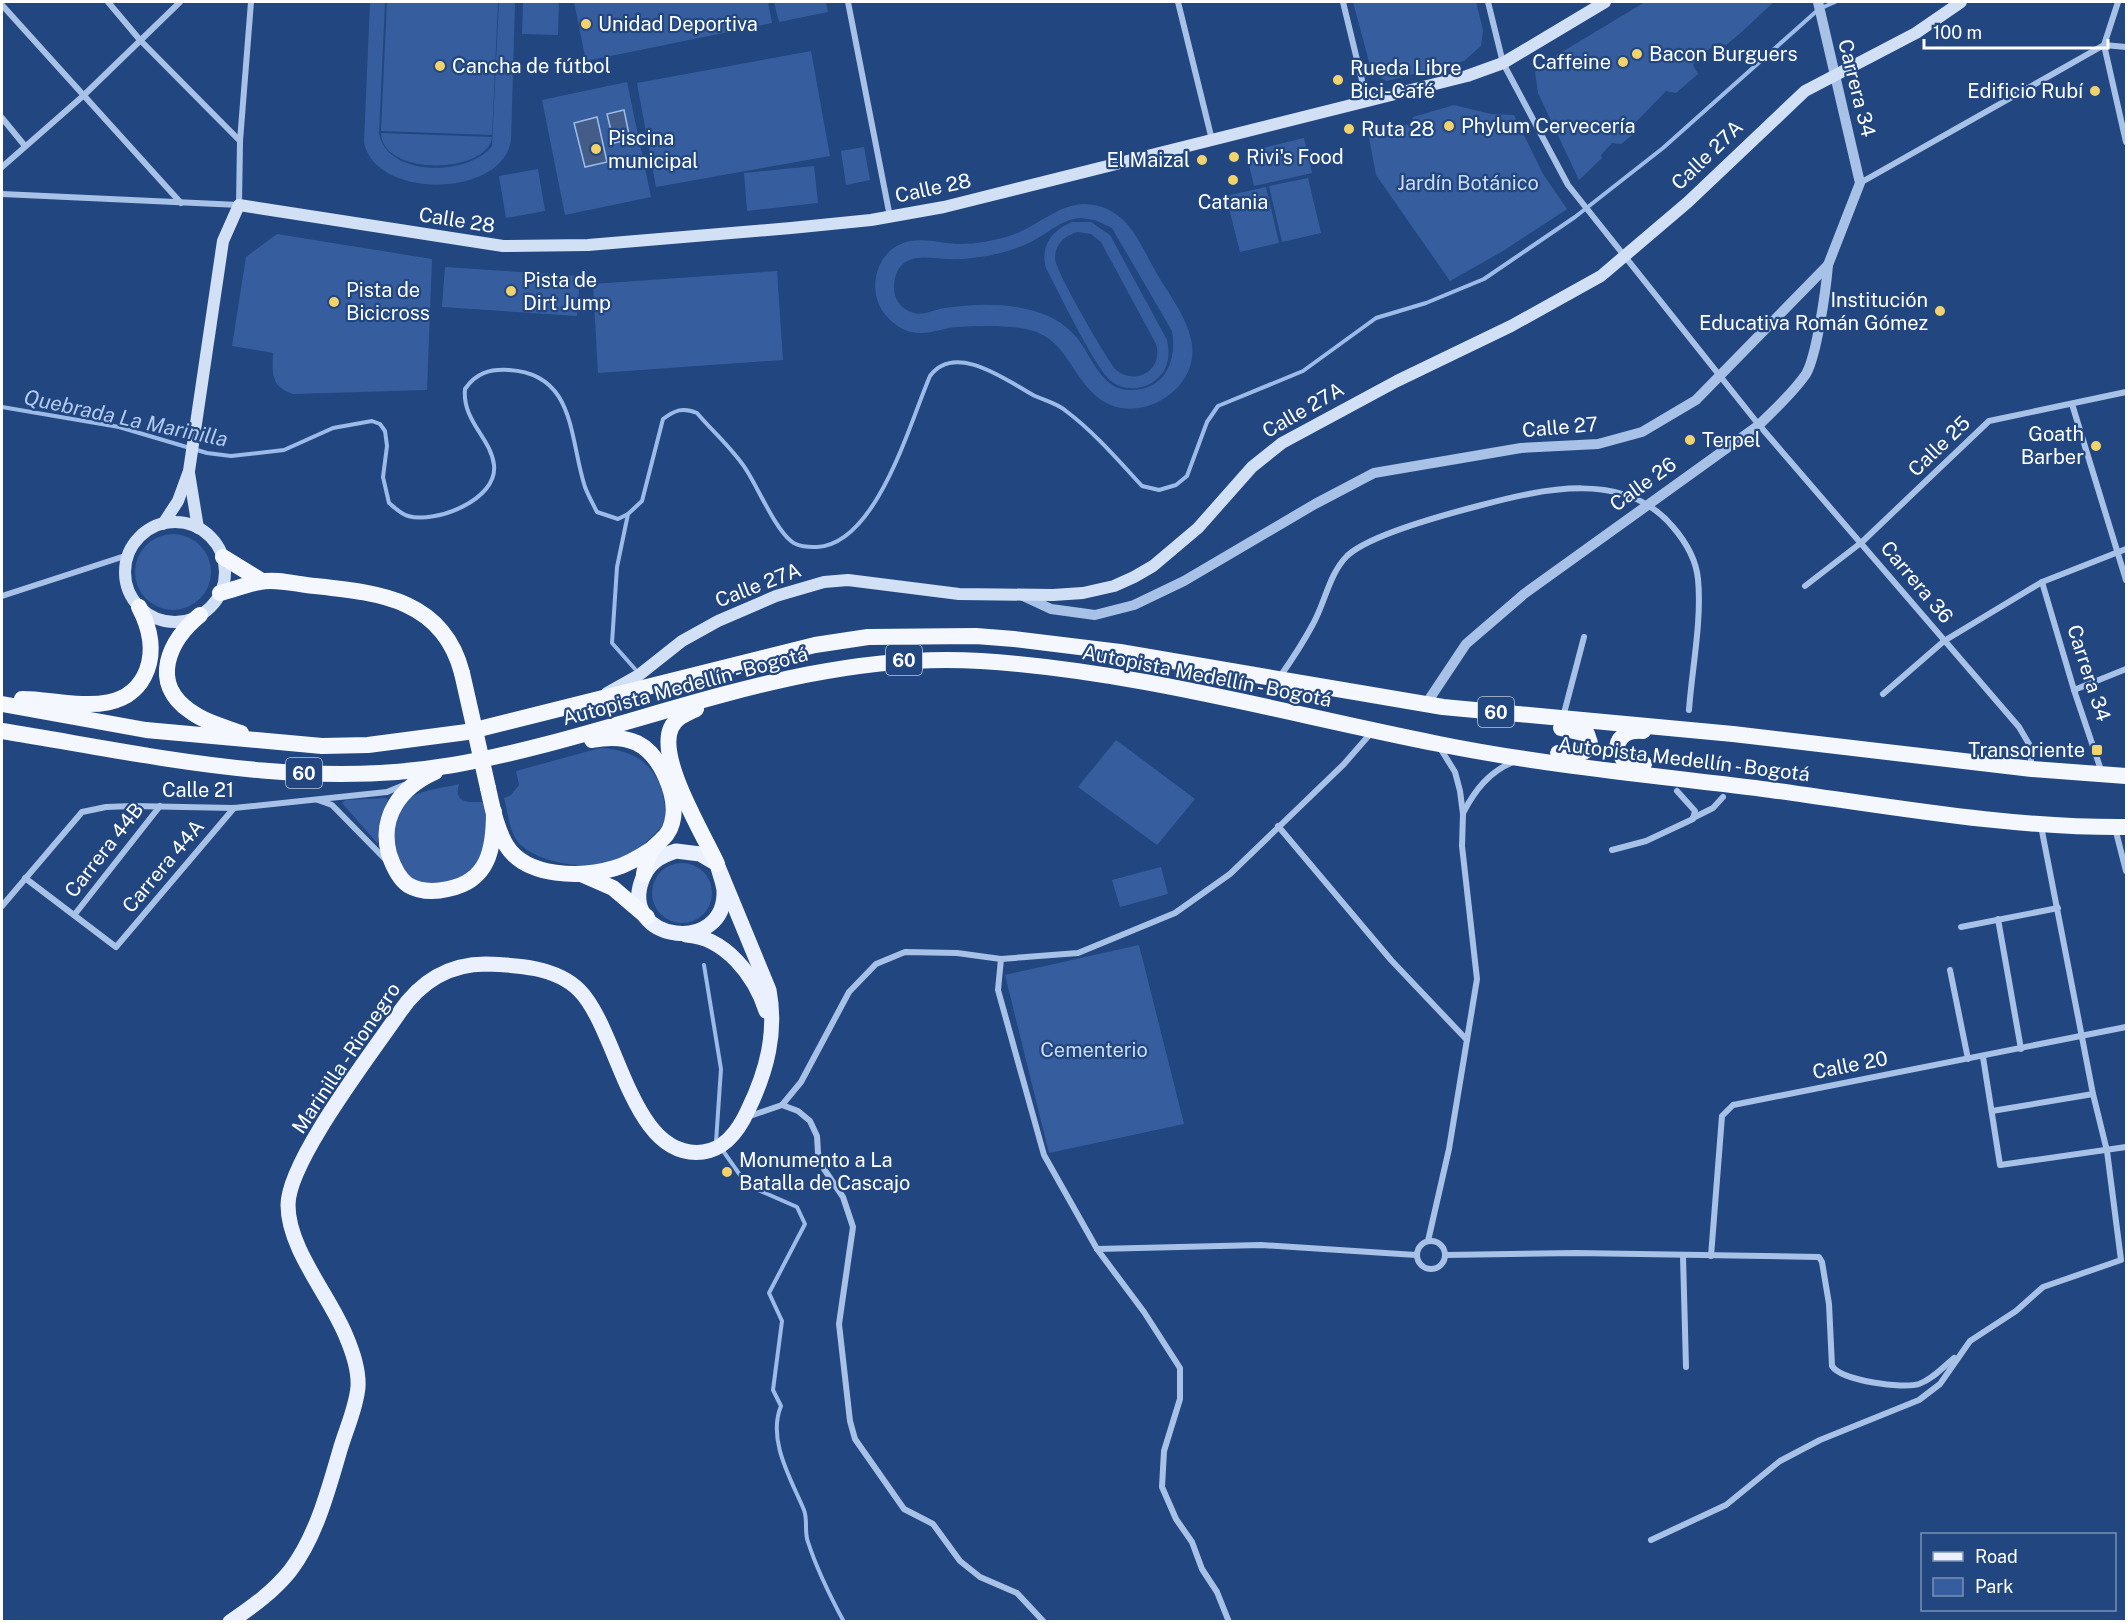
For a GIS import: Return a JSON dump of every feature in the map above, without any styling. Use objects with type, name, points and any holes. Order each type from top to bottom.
[{"type":"highway","points":[[223,557],[262,581]]},
{"type":"highway","points":[[220,593],[262,581],[368,592],[396,598],[422,612],[440,629],[452,647],[462,673],[494,812],[506,846],[518,859],[531,867],[572,872],[614,869],[648,860],[665,838],[674,813],[671,793],[651,754],[639,744],[624,738],[606,737],[572,745],[543,745]]},
{"type":"highway","points":[[2,699],[102,704],[125,698],[141,681],[149,662],[149,634],[139,607]]},
{"type":"highway","points":[[200,615],[187,625],[168,657],[167,673],[172,690],[190,711],[259,740]]},
{"type":"highway","name":"Autopista Medellín - Bogotá","points":[[2,704],[147,730],[322,746],[413,740],[467,732],[756,658],[868,637],[976,636],[1120,652],[1435,706],[1733,734],[2032,769],[2127,776]]},
{"type":"highway","name":"Autopista Medellín - Bogotá","points":[[2,731],[228,768],[381,775],[447,766],[543,745],[735,690],[851,666],[926,660],[984,661],[1121,676],[1432,743],[1520,759],[2041,825],[2121,827]]},
{"type":"highway","points":[[717,864],[675,774],[668,745],[672,727],[679,717],[724,700],[735,690]]},
{"type":"highway","points":[[1432,743],[1442,740],[1575,755],[1585,752],[1590,747],[1590,738],[1579,730],[1458,717],[1435,706]]},
{"type":"highway","points":[[1733,734],[1706,738],[1637,731],[1623,736],[1617,747],[1619,754],[1628,762],[1765,780],[1806,795]]},
{"type":"highway","points":[[447,766],[418,779],[401,795],[388,817],[387,842],[394,869],[409,885],[428,891],[447,890],[476,878],[489,859],[494,812]]},
{"type":"highway","points":[[572,872],[613,888],[647,917]]},
{"type":"main road","name":"Calle 28","points":[[239,205],[503,246],[588,245],[791,228],[890,217],[939,208],[1448,81],[1503,63],[1605,2]]},
{"type":"main road","name":"Calle 27A","points":[[588,702],[639,675],[691,636],[748,606],[798,588],[824,582],[848,580],[959,594],[1021,595],[1083,593],[1114,586],[1153,566],[1198,528],[1252,467],[1282,443],[1397,381],[1511,326],[1582,287],[1626,256],[1688,202],[1782,110],[1805,92],[1916,33],[1960,2]]},
{"type":"main road","points":[[163,524],[178,501],[189,465],[223,241],[234,221],[239,205]]},
{"type":"main road","points":[[189,465],[198,528]]},
{"type":"main road","points":[[163,524],[186,524],[198,528],[217,545],[223,557],[224,575],[220,593],[212,606],[200,615],[174,622],[149,615],[139,607],[126,582],[128,555],[136,541],[148,530],[163,524]]},
{"type":"main road","points":[[679,935],[699,930],[716,917],[722,905],[724,890],[717,864],[689,852],[676,851],[648,860],[639,896],[647,917],[666,932],[679,935],[699,936],[714,942],[736,961],[756,987],[765,1009],[772,1037]]},
{"type":"main road","name":"Marinilla - Rionegro","points":[[230,1622],[276,1587],[292,1568],[305,1545],[333,1479],[358,1385],[346,1336],[300,1248],[290,1222],[288,1205],[290,1185],[297,1169],[341,1098],[404,1006],[423,984],[454,968],[481,964],[538,969],[564,978],[579,990],[590,1004],[638,1104],[657,1137],[672,1148],[693,1154],[721,1147],[745,1118],[765,1070],[772,1037],[773,1010],[769,990],[717,864]]},
{"type":"street","points":[[108,2],[140,40],[240,141]]},
{"type":"street","points":[[2,167],[83,96],[180,2]]},
{"type":"street","points":[[2,194],[239,205],[240,141],[251,2]]},
{"type":"street","points":[[848,2],[890,217]]},
{"type":"street","points":[[1178,2],[1212,140]]},
{"type":"street","points":[[1343,2],[1367,101]]},
{"type":"street","name":"Carrera 36","points":[[1488,2],[1503,63],[1568,185],[1759,425],[2019,727],[2029,744],[2032,769]]},
{"type":"street","name":"Carrera 34","points":[[1818,2],[1860,183]]},
{"type":"street","points":[[2118,2],[2104,45],[2127,142]]},
{"type":"street","points":[[2,5],[181,202]]},
{"type":"street","points":[[1860,183],[2104,45],[2127,47]]},
{"type":"street","points":[[2,118],[25,146]]},
{"type":"street","name":"Calle 27","points":[[1021,595],[1051,609],[1095,615],[1134,605],[1184,581],[1315,504],[1374,473],[1521,448],[1598,444],[1642,432],[1696,400],[1828,265],[1860,183]]},
{"type":"street","name":"Calle 26","points":[[1435,706],[1466,644],[1524,594],[1759,425],[1792,391],[1807,372],[1814,351],[1828,265]]},
{"type":"street","name":"Calle 25","points":[[1805,586],[1862,542],[1989,421],[2127,392]]},
{"type":"street","points":[[2072,404],[2127,580]]},
{"type":"street","points":[[1279,679],[1314,623],[1338,569],[1348,555],[1385,536],[1443,515],[1498,501],[1558,491],[1599,488],[1625,493],[1648,503],[1662,514],[1683,539],[1698,578],[1689,710]]},
{"type":"street","points":[[1883,694],[1944,641],[2042,582],[2127,549]]},
{"type":"street","points":[[2,596],[128,555]]},
{"type":"street","name":"Carrera 34","points":[[2042,582],[2074,690],[2103,775]]},
{"type":"street","points":[[1563,718],[1584,637]]},
{"type":"street","points":[[2074,690],[2127,669]]},
{"type":"street","points":[[745,1118],[782,1105],[801,1082],[849,992],[876,964],[905,952],[957,953],[1001,959],[1078,953],[1175,913],[1230,874],[1344,764],[1374,730]]},
{"type":"street","points":[[1428,1241],[1442,1246],[1445,1255],[1442,1264],[1428,1269],[1420,1264],[1416,1255],[1420,1246],[1428,1241],[1449,1149],[1477,979],[1462,846],[1463,814],[1455,772],[1432,743]]},
{"type":"street","points":[[1463,814],[1475,791],[1498,768],[1520,759]]},
{"type":"street","name":"Calle 21","points":[[25,878],[82,812],[106,807],[234,808],[387,792],[418,779]]},
{"type":"street","points":[[1677,791],[1695,811],[1693,819]]},
{"type":"street","points":[[1612,850],[1646,842],[1713,808],[1723,797]]},
{"type":"street","points":[[314,798],[332,806],[394,869]]},
{"type":"street","name":"Carrera 44B","points":[[75,914],[160,806]]},
{"type":"street","name":"Carrera 44A","points":[[75,914],[116,946],[234,808]]},
{"type":"street","points":[[1445,1255],[1819,1257],[1822,1262],[1828,1304],[1832,1366],[1839,1374],[1877,1383],[1912,1385],[1931,1377],[1970,1341],[2016,1311],[2050,1283],[2121,1260],[2107,1151],[2093,1094],[2041,825]]},
{"type":"street","points":[[1278,826],[1391,960],[1467,1040]]},
{"type":"street","points":[[2121,827],[2127,871]]},
{"type":"street","points":[[2,906],[25,878],[75,914]]},
{"type":"street","points":[[1961,927],[2058,908]]},
{"type":"street","points":[[1998,919],[2021,1049]]},
{"type":"street","points":[[1001,959],[998,990],[1044,1155],[1097,1249],[1144,1312],[1180,1368],[1180,1399],[1164,1451],[1162,1487],[1176,1519],[1192,1542],[1202,1569],[1216,1592],[1228,1622]]},
{"type":"street","points":[[1950,970],[1968,1059]]},
{"type":"street","name":"Calle 20","points":[[1711,1256],[1721,1127],[1726,1110],[1733,1105],[2127,1028]]},
{"type":"street","points":[[1983,1057],[2000,1165],[2127,1147]]},
{"type":"street","points":[[1992,1111],[2093,1094]]},
{"type":"street","points":[[782,1105],[798,1111],[810,1121],[817,1136],[818,1153],[824,1169],[843,1197],[853,1227],[839,1324],[850,1421],[855,1439],[904,1509],[933,1524],[960,1562],[980,1577],[1017,1593],[1044,1622]]},
{"type":"street","points":[[1097,1249],[1261,1245],[1416,1255]]},
{"type":"street","points":[[1683,1256],[1686,1367]]},
{"type":"street","points":[[1651,1540],[1726,1504],[1780,1461],[1820,1440],[1918,1400],[1940,1384],[1959,1353]]},
{"type":"green space","points":[[370,2],[385,2],[379,133],[385,147],[396,158],[412,165],[429,168],[465,163],[481,156],[492,146],[499,2],[515,2],[511,141],[502,160],[485,174],[463,182],[438,185],[412,182],[390,174],[373,161],[364,142]]},
{"type":"green space","name":"Cancha de fútbol","points":[[387,2],[498,2],[492,135],[381,131]]},
{"type":"green space","points":[[523,2],[559,2],[558,35],[522,34]]},
{"type":"green space","name":"Cancha de fútbol","points":[[574,2],[768,2],[772,23],[586,61]]},
{"type":"green space","points":[[774,2],[826,2],[828,12],[779,22]]},
{"type":"green space","points":[[1353,2],[1476,2],[1483,30],[1481,46],[1464,61],[1387,81],[1372,73]]},
{"type":"green space","points":[[1645,2],[1774,2],[1726,45],[1719,43],[1698,56],[1693,65],[1698,74],[1676,93],[1666,91],[1632,126],[1635,133],[1621,144],[1612,143],[1601,155],[1602,158],[1579,180],[1538,93],[1535,72],[1542,64]]},
{"type":"green space","points":[[811,51],[830,156],[656,187],[637,83]]},
{"type":"green space","name":"Piscina municipal","points":[[627,82],[651,197],[565,215],[542,100]]},
{"type":"green space","name":"Jardín Botánico","points":[[1454,105],[1491,114],[1514,115],[1543,174],[1567,209],[1503,251],[1450,281],[1376,175],[1368,132],[1411,124],[1413,117]]},
{"type":"green space","points":[[381,133],[492,137],[486,149],[474,158],[436,165],[416,164],[399,158],[386,148]]},
{"type":"green space","points":[[1304,138],[1312,173],[1254,186],[1246,152]]},
{"type":"green space","points":[[864,147],[870,180],[846,185],[841,151]]},
{"type":"green space","points":[[814,166],[818,203],[747,211],[744,173]]},
{"type":"green space","points":[[538,169],[545,211],[506,218],[499,176]]},
{"type":"green space","points":[[1308,178],[1321,233],[1282,242],[1269,186]]},
{"type":"green space","points":[[1266,187],[1279,243],[1240,252],[1226,196]]},
{"type":"green space","points":[[1073,205],[1099,206],[1111,211],[1130,227],[1185,322],[1190,335],[1192,361],[1179,385],[1170,395],[1158,402],[1132,409],[1119,408],[1107,403],[1086,385],[1056,345],[1047,337],[1035,332],[1020,328],[988,326],[957,327],[914,333],[894,323],[883,312],[877,299],[876,280],[881,262],[893,248],[911,241],[923,240],[967,244],[995,240],[1016,234]],"holes":[[[1081,218],[1095,220],[1112,228],[1172,331],[1173,352],[1167,371],[1154,384],[1144,388],[1133,390],[1113,386],[1099,372],[1072,332],[1041,313],[1016,307],[986,305],[955,307],[918,314],[904,308],[895,295],[894,284],[898,269],[910,260],[925,257],[961,259],[1009,251],[1023,246],[1068,221]]]},
{"type":"green space","points":[[1072,222],[1091,222],[1110,235],[1167,340],[1166,365],[1162,374],[1148,385],[1135,388],[1123,387],[1111,381],[1104,373],[1087,346],[1046,268],[1046,246],[1053,234]],"holes":[[[1078,232],[1091,234],[1101,242],[1156,344],[1156,361],[1152,368],[1139,376],[1123,374],[1115,369],[1081,313],[1057,266],[1055,253],[1062,241]]]},
{"type":"green space","name":"Pista de Bicicross","points":[[277,234],[432,259],[427,390],[293,394],[280,388],[274,379],[273,353],[232,346],[246,257]]},
{"type":"green space","name":"Pista de Dirt Jump","points":[[445,267],[580,276],[577,316],[442,307]]},
{"type":"green space","points":[[777,271],[783,360],[598,373],[593,284]]},
{"type":"green space","points":[[173,534],[187,537],[200,545],[208,558],[211,572],[208,586],[200,599],[187,607],[173,610],[159,607],[146,599],[138,586],[135,572],[138,558],[146,545],[159,537]]},
{"type":"green space","points":[[1116,740],[1195,799],[1157,845],[1078,787]]},
{"type":"green space","points":[[600,748],[630,754],[650,769],[662,792],[665,822],[635,850],[603,864],[563,863],[549,860],[526,849],[518,842],[513,832],[504,798],[511,795],[519,785],[516,771]]},
{"type":"green space","points":[[459,784],[460,798],[467,802],[482,802],[485,809],[487,832],[485,846],[476,865],[468,874],[445,882],[428,883],[413,879],[401,866],[397,856],[394,835],[398,814],[403,805],[415,795]]},
{"type":"green space","points":[[387,798],[388,801],[381,816],[378,844],[342,803],[346,800]]},
{"type":"green space","points":[[682,863],[699,868],[707,876],[712,893],[707,910],[699,918],[682,923],[665,918],[657,910],[652,893],[657,876],[665,868]]},
{"type":"green space","points":[[1161,867],[1168,894],[1120,907],[1112,880]]},
{"type":"green space","name":"Cementerio","points":[[1139,945],[1184,1124],[1049,1153],[1005,975]]},
{"type":"shaded area","points":[[624,110],[630,139],[614,143],[607,114]]},
{"type":"shaded area","points":[[597,117],[607,162],[585,167],[574,123]]},
{"type":"waterway","name":"Quebrada La Marinilla","points":[[2,407],[119,427],[207,453],[231,456],[284,450],[333,428],[372,421],[380,424],[385,431],[387,446],[383,477],[389,503],[405,515],[420,518],[448,513],[463,507],[476,499],[493,478],[492,455],[468,411],[465,389],[474,379],[484,373],[509,370],[531,374],[547,383],[558,396],[572,430],[585,487],[597,512],[618,519],[628,514],[642,501],[663,419],[675,412],[687,410],[697,413],[736,456],[785,535],[797,544],[817,547],[838,541],[857,525],[874,504],[901,450],[930,376],[940,366],[966,363],[995,373],[1033,395],[1062,408],[1096,437],[1142,486],[1159,490],[1176,485],[1187,476],[1207,422],[1218,406],[1303,371],[1376,318],[1426,303],[1484,279],[1575,217],[1663,148],[1819,9],[1835,2]]},
{"type":"waterway","points":[[628,514],[617,567],[612,643],[635,669]]},
{"type":"waterway","points":[[704,965],[721,1069],[716,1142]]},
{"type":"waterway","points":[[721,1148],[747,1185],[797,1207],[805,1224],[769,1293],[782,1321],[773,1390],[781,1406],[777,1419],[777,1432],[782,1459],[804,1510],[807,1538],[824,1583],[844,1622]]},
{"type":"place","name":"Unidad Deportiva","points":[[586,24]]},
{"type":"place","name":"Bacon Burguers","points":[[1637,54]]},
{"type":"place","name":"Caffeine","points":[[1623,62]]},
{"type":"place","name":"Cancha de fútbol","points":[[440,66]]},
{"type":"place","name":"Rueda Libre Bici-Café","points":[[1338,80]]},
{"type":"place","name":"Edificio Rubí","points":[[2095,91]]},
{"type":"place","name":"Phylum Cervecería","points":[[1449,126]]},
{"type":"place","name":"Ruta 28","points":[[1349,129]]},
{"type":"place","name":"Piscina municipal","points":[[596,149]]},
{"type":"place","name":"Rivi's Food","points":[[1234,157]]},
{"type":"place","name":"El Maizal","points":[[1202,160]]},
{"type":"place","name":"Catania","points":[[1233,180]]},
{"type":"place","name":"Pista de Dirt Jump","points":[[511,291]]},
{"type":"place","name":"Pista de Bicicross","points":[[334,302]]},
{"type":"place","name":"Institución Educativa Román Gómez","points":[[1940,311]]},
{"type":"place","name":"Terpel","points":[[1690,440]]},
{"type":"place","name":"Goath Barber","points":[[2096,446]]},
{"type":"place","name":"Transoriente","points":[[2097,750]]},
{"type":"place","name":"Monumento a La Batalla de Cascajo","points":[[727,1172]]}]
